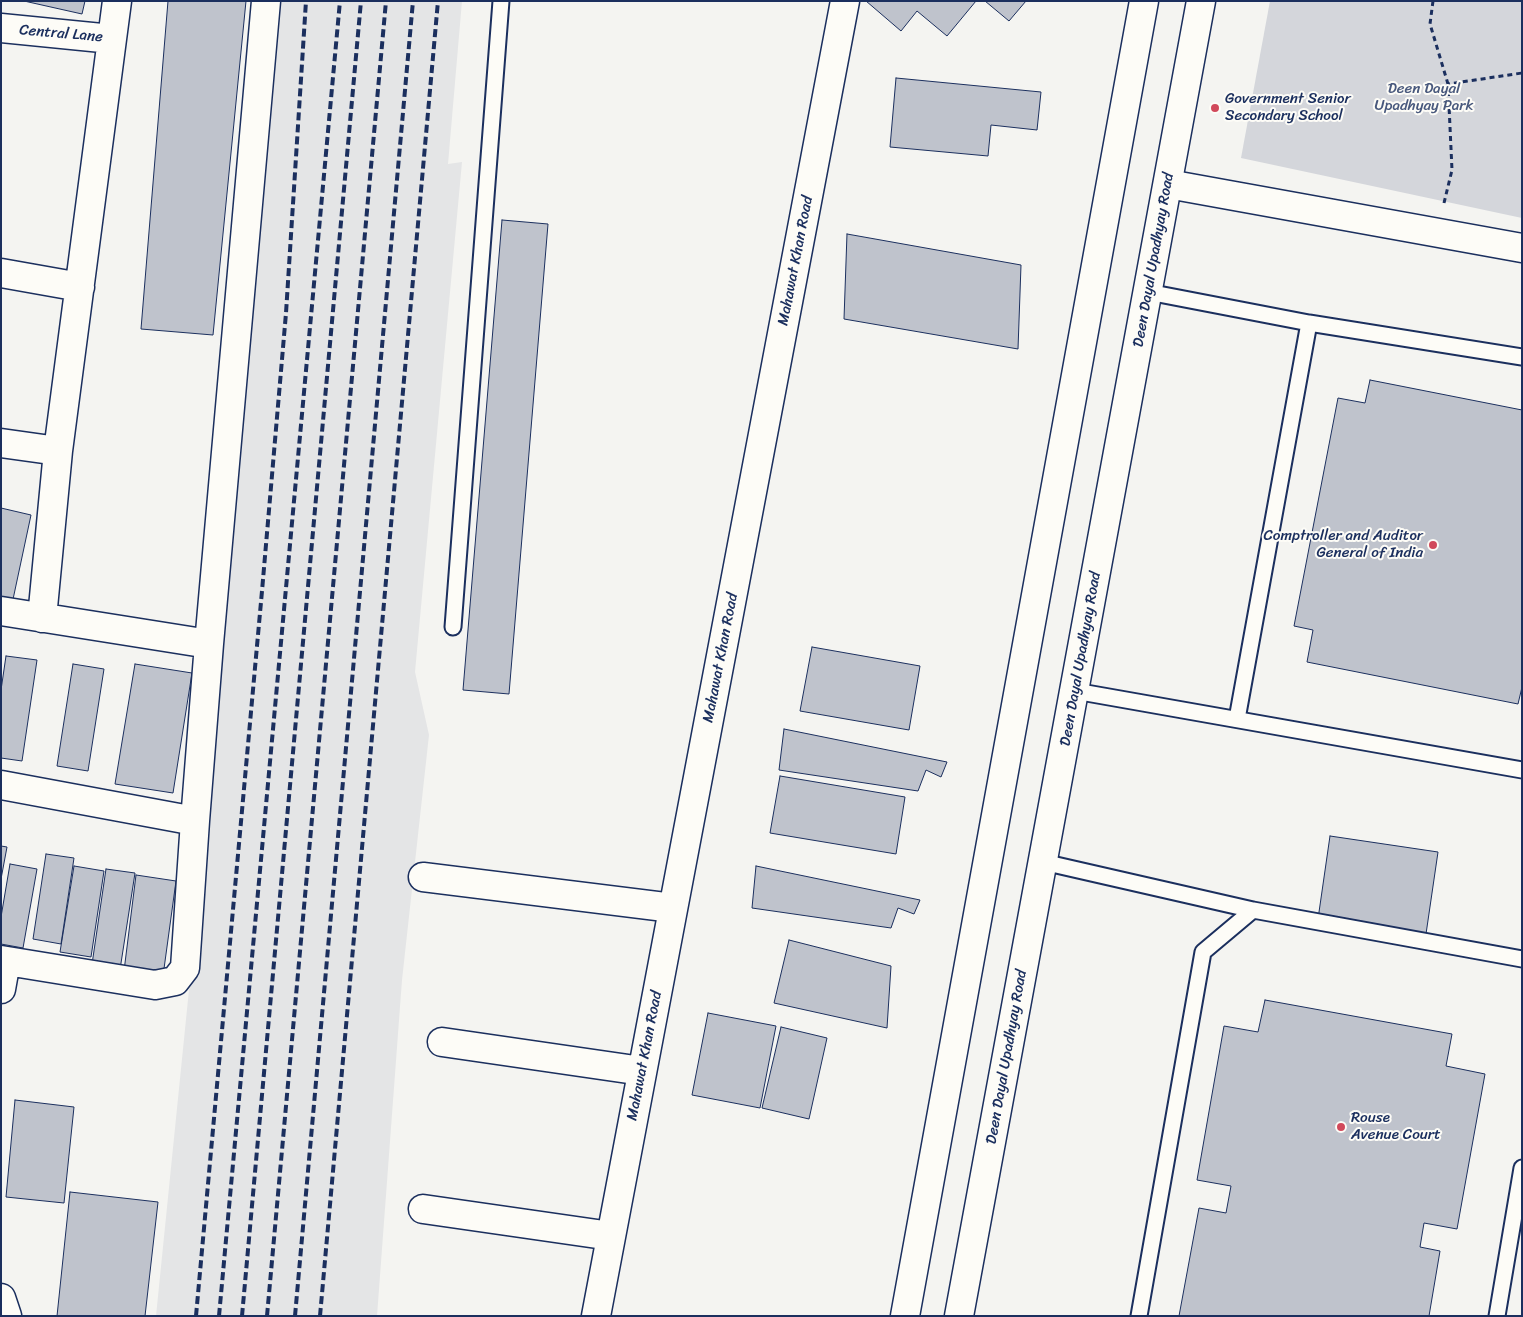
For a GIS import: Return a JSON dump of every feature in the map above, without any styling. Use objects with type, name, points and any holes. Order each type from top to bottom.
[{"type":"street","name":"Central Lane","points":[[1,28],[112,38],[117,1]]},
{"type":"street","points":[[1,989],[3,961],[155,985],[175,981],[185,968],[209,644],[266,1]]},
{"type":"street","name":"Mahawat Khan Road","points":[[596,1316],[845,1]]},
{"type":"street","points":[[905,1316],[1144,1]]},
{"type":"street","name":"Deen Dayal Upadhyay Road","points":[[959,1316],[1201,1]]},
{"type":"street","points":[[42,618],[58,451],[112,38]]},
{"type":"street","points":[[1168,184],[1522,248]]},
{"type":"street","points":[[1,273],[80,287]]},
{"type":"street","points":[[1,443],[58,451]]},
{"type":"street","points":[[1,611],[209,644]]},
{"type":"street","points":[[1,785],[195,821]]},
{"type":"street","points":[[423,877],[673,908]]},
{"type":"street","points":[[442,1042],[642,1071]]},
{"type":"street","points":[[423,1209],[611,1236]]},
{"type":"street","points":[[1,1298],[7,1316]]},
{"type":"lane","points":[[453,627],[501,1]]},
{"type":"lane","points":[[1148,292],[1309,323],[1522,357]]},
{"type":"lane","points":[[1237,719],[1309,323]]},
{"type":"lane","points":[[1074,691],[1522,770]]},
{"type":"lane","points":[[1043,862],[1253,910],[1522,959]]},
{"type":"lane","points":[[1139,1316],[1203,952],[1253,910]]},
{"type":"lane","points":[[1497,1316],[1522,1168]]},
{"type":"path","points":[[1433,1],[1430,24],[1448,84],[1452,170],[1437,233]]},
{"type":"path","points":[[1448,84],[1522,73]]},
{"type":"shaded area","points":[[272,1],[462,1],[448,164],[462,162],[415,672],[429,735],[402,980],[377,1316],[156,1316],[192,960]]},
{"type":"green space","name":"Deen Dayal Upadhyay Park","points":[[1270,1],[1522,1],[1522,218],[1241,158]]},
{"type":"building","points":[[24,1],[85,1],[82,14]]},
{"type":"building","points":[[168,1],[246,1],[213,335],[141,329]]},
{"type":"building","points":[[866,1],[976,1],[947,36],[917,11],[901,31]]},
{"type":"building","points":[[985,1],[1026,1],[1009,21]]},
{"type":"building","points":[[896,78],[1041,92],[1037,130],[991,125],[988,156],[890,147]]},
{"type":"building","points":[[502,220],[548,224],[509,694],[463,690]]},
{"type":"building","points":[[847,234],[1021,265],[1018,349],[844,319]]},
{"type":"building","points":[[1370,380],[1522,410],[1522,687],[1518,704],[1307,662],[1313,630],[1294,626],[1338,398],[1365,403]]},
{"type":"building","points":[[1,508],[31,515],[12,604],[1,601]]},
{"type":"building","points":[[812,647],[920,666],[909,730],[800,711]]},
{"type":"building","points":[[6,656],[37,660],[22,761],[1,758],[1,690]]},
{"type":"building","points":[[73,664],[104,669],[88,771],[57,766]]},
{"type":"building","points":[[135,664],[192,673],[173,793],[115,784]]},
{"type":"building","points":[[784,729],[947,762],[941,777],[926,770],[918,791],[779,770]]},
{"type":"building","points":[[780,776],[905,797],[896,854],[770,833]]},
{"type":"building","points":[[1330,836],[1438,852],[1426,934],[1318,919]]},
{"type":"building","points":[[1,846],[7,847],[1,879]]},
{"type":"building","points":[[46,854],[74,858],[61,944],[33,939]]},
{"type":"building","points":[[10,864],[37,869],[23,948],[1,944],[1,917]]},
{"type":"building","points":[[74,866],[104,871],[91,957],[60,952]]},
{"type":"building","points":[[756,866],[920,900],[914,914],[898,908],[891,928],[752,908]]},
{"type":"building","points":[[106,869],[135,873],[119,976],[91,971]]},
{"type":"building","points":[[136,875],[176,881],[163,976],[124,971]]},
{"type":"building","points":[[789,940],[891,966],[887,1028],[774,1003]]},
{"type":"building","name":"Rouse Avenue Court","points":[[1265,1000],[1452,1034],[1446,1066],[1485,1074],[1457,1229],[1424,1223],[1420,1247],[1440,1251],[1429,1316],[1179,1316],[1199,1208],[1226,1213],[1231,1186],[1197,1180],[1224,1026],[1258,1032]]},
{"type":"building","points":[[708,1013],[776,1026],[760,1108],[692,1095]]},
{"type":"building","points":[[781,1027],[827,1038],[809,1119],[762,1108]]},
{"type":"building","points":[[15,1100],[74,1107],[64,1203],[6,1197]]},
{"type":"building","points":[[70,1192],[158,1202],[145,1316],[57,1316]]},
{"type":"railway","points":[[196,1316],[286,313],[306,1]]},
{"type":"railway","points":[[219,1316],[340,1]]},
{"type":"railway","points":[[242,1316],[361,1]]},
{"type":"railway","points":[[267,1316],[386,1]]},
{"type":"railway","points":[[295,1316],[413,1]]},
{"type":"railway","points":[[320,1316],[438,1]]},
{"type":"place","name":"Government Senior Secondary School","points":[[1215,108]]},
{"type":"place","name":"Comptroller and Auditor General of India","points":[[1433,545]]},
{"type":"place","name":"Rouse Avenue Court","points":[[1341,1127]]}]
